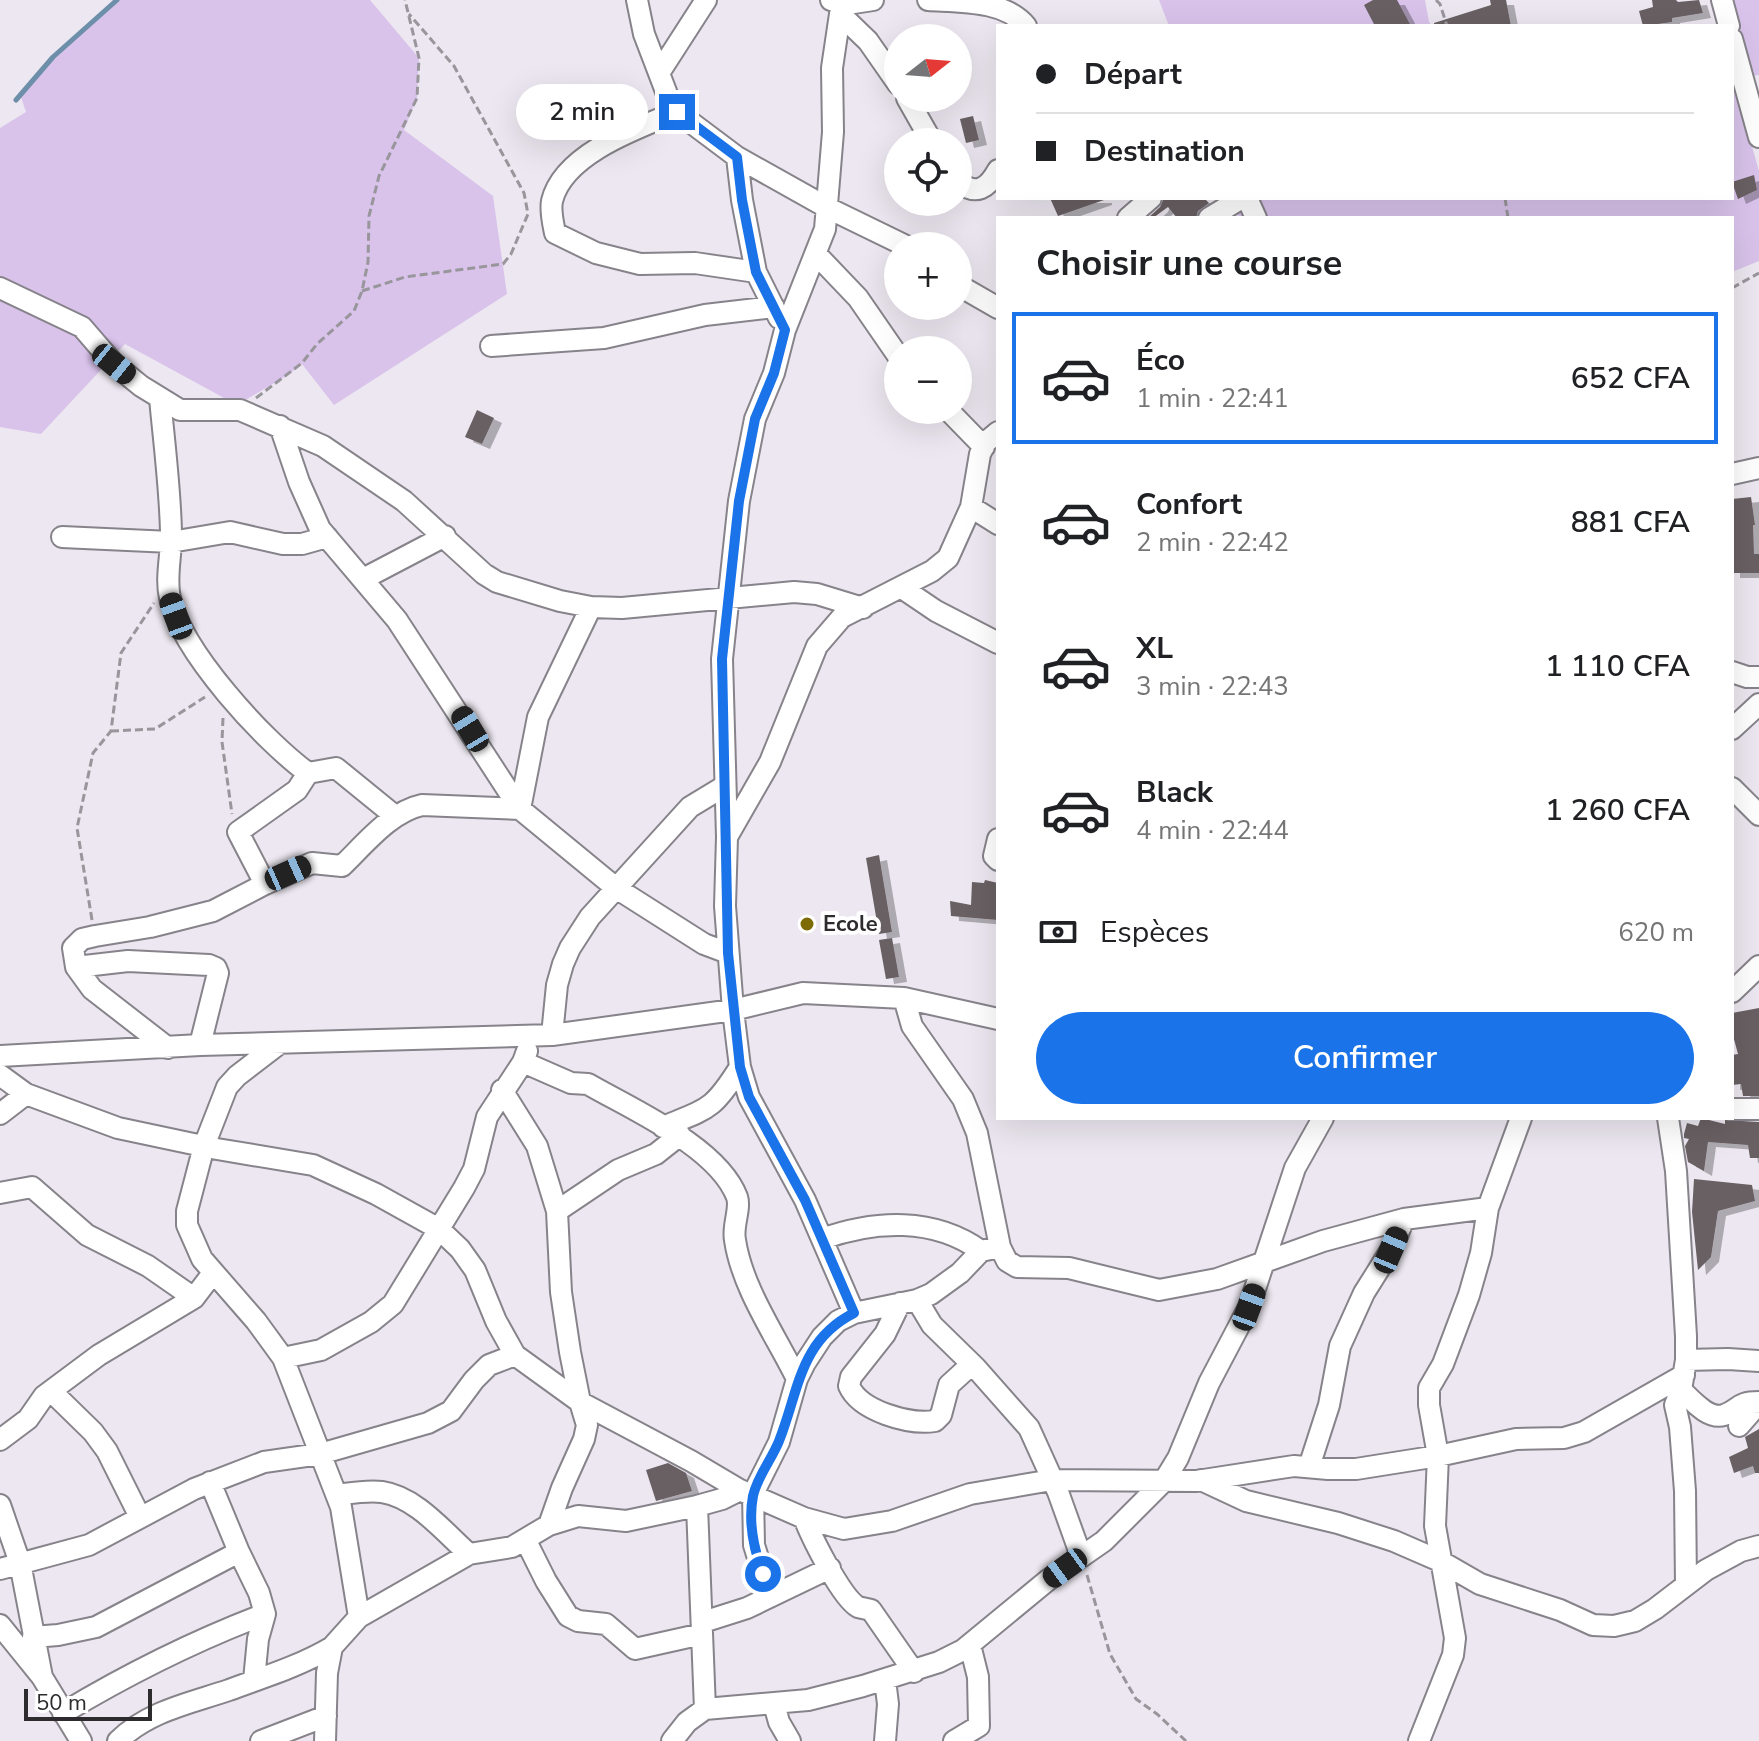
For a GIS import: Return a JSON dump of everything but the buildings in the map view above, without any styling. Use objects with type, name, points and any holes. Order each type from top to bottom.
[{"type":"street","points":[[637,0],[644,34],[670,102],[677,112],[737,157],[884,235]]},
{"type":"street","points":[[659,73],[706,0]]},
{"type":"street","points":[[841,5],[873,0]]},
{"type":"street","points":[[928,0],[992,5],[1006,9],[1024,24]]},
{"type":"street","points":[[1722,0],[1728,24]]},
{"type":"street","points":[[841,5],[884,64]]},
{"type":"street","points":[[841,5],[832,68],[833,132],[825,229],[785,330],[774,373],[755,419],[739,501],[722,659],[723,787],[727,837],[725,906],[740,1067],[749,1097],[805,1200],[854,1313]]},
{"type":"street","points":[[1734,46],[1759,137]]},
{"type":"street","points":[[677,112],[615,139],[583,158],[564,176],[552,200],[555,233],[596,253],[640,264],[695,263],[756,272]]},
{"type":"street","points":[[737,157],[756,272],[785,330]]},
{"type":"street","points":[[972,190],[981,190],[996,174]]},
{"type":"street","points":[[1130,216],[1149,200]]},
{"type":"street","points":[[1212,216],[1240,200]]},
{"type":"street","points":[[816,254],[858,298],[884,336]]},
{"type":"street","points":[[0,288],[82,327],[114,364],[180,410],[240,410],[323,446],[404,501],[484,574],[497,582],[591,607],[622,608],[794,592],[817,594],[863,608]]},
{"type":"street","points":[[972,293],[996,307]]},
{"type":"street","points":[[491,346],[604,338],[705,315],[774,307]]},
{"type":"street","points":[[160,398],[171,542],[168,585],[176,616],[195,652],[255,725],[308,773]]},
{"type":"street","points":[[727,837],[770,762],[817,646],[842,617],[902,588],[948,558],[971,507],[975,474],[991,440],[968,424]]},
{"type":"street","points":[[280,426],[320,529],[418,650],[520,809],[616,888],[704,944],[728,953]]},
{"type":"street","points":[[1734,474],[1759,468]]},
{"type":"street","points":[[971,507],[996,523]]},
{"type":"street","points":[[62,537],[171,542],[230,532],[283,544],[302,544],[327,537]]},
{"type":"street","points":[[363,579],[445,536]]},
{"type":"street","points":[[902,588],[936,611],[996,642]]},
{"type":"street","points":[[520,809],[538,717],[591,607]]},
{"type":"street","points":[[1734,673],[1759,677]]},
{"type":"street","points":[[1734,727],[1759,704]]},
{"type":"street","points":[[265,884],[238,832],[297,790],[308,773],[336,768],[395,816]]},
{"type":"street","points":[[283,1358],[321,1350],[371,1322],[393,1304],[474,1169],[487,1117],[502,1090],[542,1035],[570,948],[590,917],[690,807],[723,787]]},
{"type":"street","points":[[1734,790],[1759,815]]},
{"type":"street","points":[[168,1048],[92,989],[76,967],[73,948],[82,939],[150,927],[213,911],[312,863],[342,866],[395,816],[422,805],[520,809]]},
{"type":"street","points":[[76,967],[155,961],[216,968],[218,973],[200,1045]]},
{"type":"street","points":[[1734,990],[1759,966]]},
{"type":"street","points":[[0,1056],[200,1045],[542,1035],[733,1010],[803,993],[904,998],[996,1019]]},
{"type":"street","points":[[904,998],[912,1026],[963,1099],[977,1133],[991,1249]]},
{"type":"street","points":[[280,1043],[227,1087],[204,1146],[187,1211],[187,1225],[202,1259],[256,1321],[283,1358],[337,1495],[359,1617]]},
{"type":"street","points":[[523,1062],[571,1083],[588,1084],[671,1131],[711,1163],[737,1197],[735,1241],[748,1280],[797,1379]]},
{"type":"street","points":[[557,1211],[618,1170],[656,1154],[671,1131],[720,1099],[740,1067]]},
{"type":"street","points":[[0,1075],[26,1094],[118,1128],[313,1165],[376,1194],[439,1229],[460,1249],[475,1270],[496,1321],[515,1355],[580,1402],[747,1492],[804,1518],[844,1529],[892,1521],[970,1494],[1052,1480],[1201,1480],[1279,1467],[1356,1469],[1516,1439],[1564,1438],[1584,1432],[1684,1375],[1759,1361]]},
{"type":"street","points":[[502,1090],[537,1146],[557,1211],[561,1292],[580,1402],[587,1425],[549,1525]]},
{"type":"street","points":[[0,1114],[26,1094]]},
{"type":"street","points":[[1734,1109],[1759,1109]]},
{"type":"street","points":[[672,1741],[687,1722],[705,1709],[808,1700],[914,1672],[939,1662],[970,1645],[1104,1541],[1164,1481],[1178,1458],[1209,1383],[1249,1307],[1295,1168],[1322,1120]]},
{"type":"street","points":[[1419,1741],[1453,1655],[1453,1623],[1435,1526],[1438,1456],[1429,1388],[1443,1364],[1469,1295],[1481,1253],[1488,1208],[1520,1120]]},
{"type":"street","points":[[1668,1120],[1676,1171],[1684,1375],[1675,1405],[1680,1427],[1685,1491],[1686,1585]]},
{"type":"street","points":[[0,1193],[28,1187],[35,1189],[87,1235],[148,1266],[194,1298]]},
{"type":"street","points":[[822,1239],[867,1225],[933,1228],[991,1249],[1017,1267],[1069,1268],[1159,1290],[1217,1279],[1323,1241],[1404,1219],[1488,1208]]},
{"type":"street","points":[[1309,1467],[1329,1405],[1340,1346],[1364,1293],[1391,1250],[1404,1219]]},
{"type":"street","points":[[770,1597],[754,1545],[747,1492],[779,1442],[797,1379],[822,1337],[838,1321],[854,1313],[908,1302],[945,1286],[991,1249]]},
{"type":"street","points":[[0,1440],[28,1419],[51,1391],[112,1345],[194,1298],[213,1273]]},
{"type":"street","points":[[908,1302],[972,1364],[1029,1428],[1081,1556]]},
{"type":"street","points":[[908,1302],[851,1377],[849,1386],[853,1396],[863,1404],[891,1415],[935,1421],[941,1415],[949,1385],[972,1364]]},
{"type":"street","points":[[10,1566],[89,1545],[210,1482],[264,1462],[320,1454],[405,1431],[446,1415],[489,1365],[515,1355]]},
{"type":"street","points":[[1684,1375],[1706,1412],[1725,1415],[1744,1402],[1759,1402]]},
{"type":"street","points":[[51,1391],[93,1432],[107,1451],[140,1517]]},
{"type":"street","points":[[1739,1426],[1759,1402]]},
{"type":"street","points":[[1201,1480],[1246,1501],[1394,1541],[1440,1561],[1480,1584],[1560,1610],[1593,1625],[1614,1626],[1635,1621],[1706,1570],[1741,1551],[1759,1546]]},
{"type":"street","points":[[210,1482],[259,1593],[265,1614],[258,1639],[254,1680]]},
{"type":"street","points":[[337,1495],[372,1491],[400,1498],[423,1512],[469,1554]]},
{"type":"street","points":[[118,1741],[143,1723],[194,1699],[309,1661],[332,1647],[359,1617],[469,1554],[502,1549],[526,1541],[549,1525],[578,1516],[626,1521],[747,1492]]},
{"type":"street","points":[[0,1505],[10,1566],[33,1637],[42,1677]]},
{"type":"street","points":[[697,1506],[705,1709]]},
{"type":"street","points":[[804,1518],[814,1541],[851,1600],[857,1606],[871,1610],[914,1672]]},
{"type":"street","points":[[526,1541],[568,1616],[578,1621],[606,1624],[635,1649],[703,1628],[830,1568]]},
{"type":"street","points":[[33,1637],[96,1627],[239,1552]]},
{"type":"street","points":[[63,1713],[129,1673],[265,1614]]},
{"type":"street","points":[[0,1625],[42,1677],[81,1741]]},
{"type":"street","points":[[954,1741],[979,1726],[978,1677],[970,1645]]},
{"type":"street","points":[[325,1741],[327,1673],[332,1647]]},
{"type":"street","points":[[885,1680],[888,1704],[885,1741]]},
{"type":"street","points":[[774,1704],[779,1722],[790,1741]]},
{"type":"street","points":[[261,1741],[326,1716]]},
{"type":"path","points":[[240,410],[302,363],[317,344],[354,311],[368,262],[369,216],[379,176],[417,98],[419,58],[405,0]]},
{"type":"path","points":[[1436,0],[1446,24]]},
{"type":"path","points":[[362,291],[405,277],[503,264],[511,254],[528,214],[524,193],[454,66],[407,11]]},
{"type":"path","points":[[1734,287],[1759,273]]},
{"type":"path","points":[[95,936],[77,828],[93,753],[111,731],[121,653],[168,585]]},
{"type":"path","points":[[111,731],[155,729],[189,705],[224,687],[222,742],[230,808],[238,832]]},
{"type":"path","points":[[1081,1556],[1110,1654],[1136,1699],[1186,1741]]},
{"type":"shaded area","points":[[117,0],[370,0],[419,58],[417,98],[404,130],[493,196],[507,294],[334,405],[302,364],[237,405],[125,344],[41,434],[0,427],[0,128],[26,112],[21,97],[53,57]]},
{"type":"shaded area","points":[[1159,0],[1425,0],[1430,24],[1168,24]]},
{"type":"shaded area","points":[[1731,0],[1759,0],[1759,75],[1751,76]]},
{"type":"shaded area","points":[[1734,84],[1759,171],[1759,261],[1734,271],[1734,216],[1239,216],[1228,200],[1734,200]]},
{"type":"waterway","points":[[16,100],[53,57],[117,0]]},
{"type":"place","name":"Ecole","points":[[807,924]]},
{"type":"route","points":[[677,112],[737,157],[756,272],[785,330],[774,373],[755,419],[739,501],[722,659],[723,787],[727,837],[725,906],[740,1067],[749,1097],[805,1200],[854,1313],[838,1321],[822,1337],[805,1363],[797,1379],[779,1442],[753,1494],[754,1545],[763,1574]]}]
